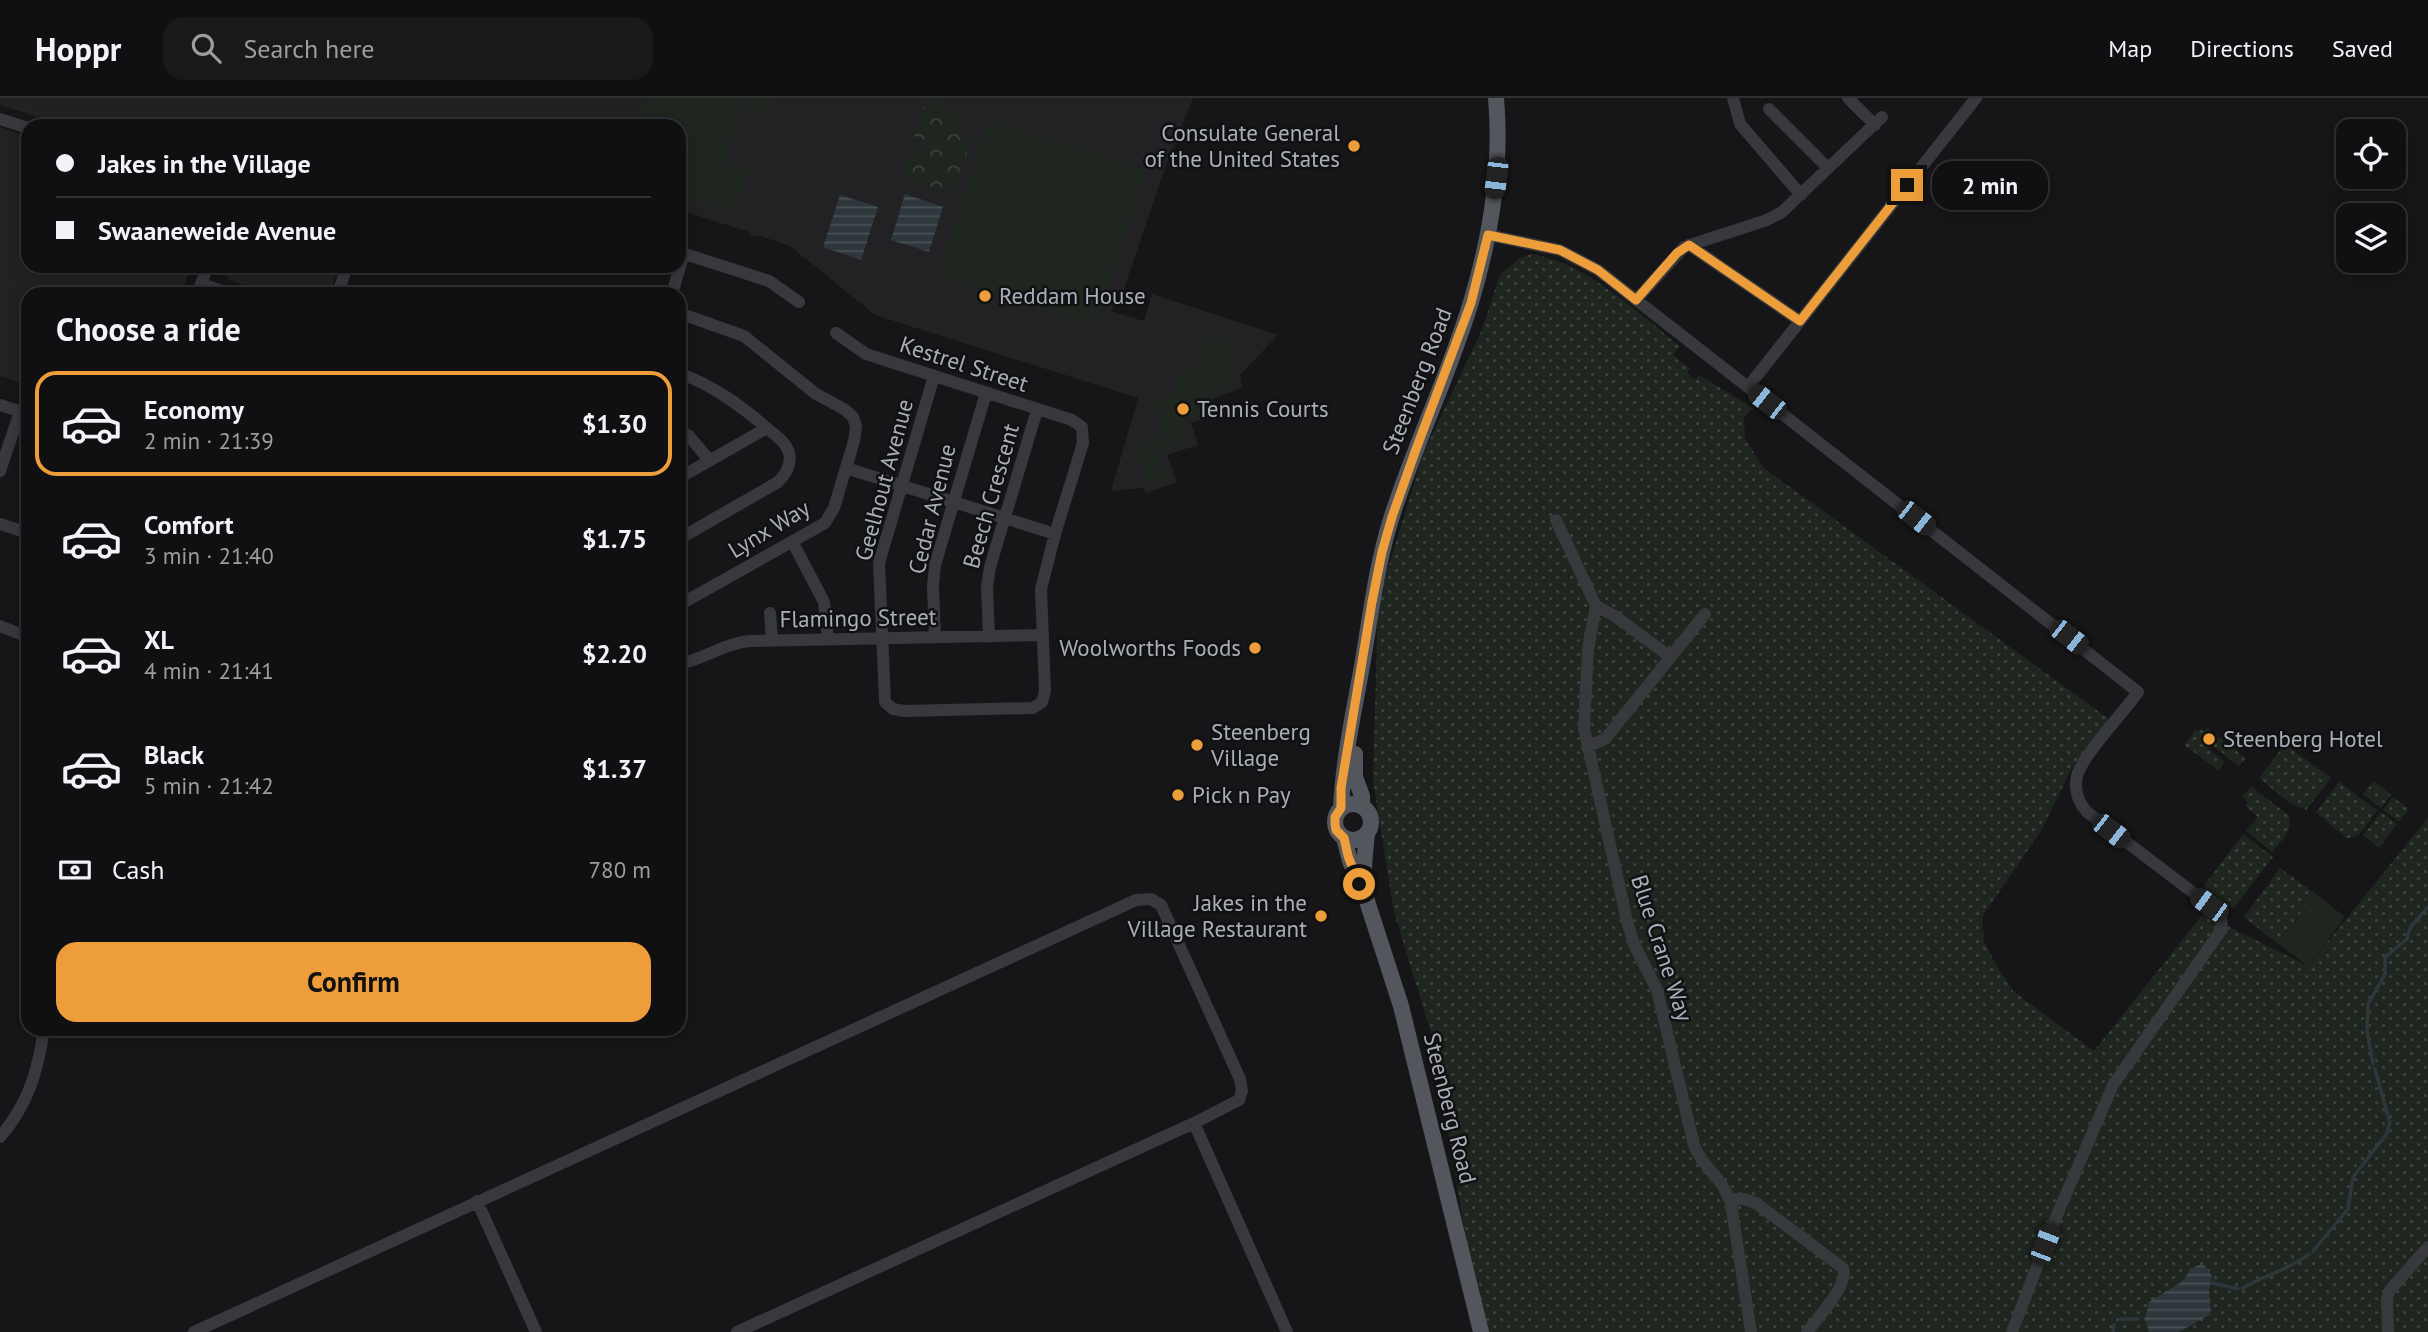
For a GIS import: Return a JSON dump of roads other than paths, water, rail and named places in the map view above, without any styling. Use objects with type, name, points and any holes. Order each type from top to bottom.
[{"type":"main road","name":"Steenberg Road","points":[[1341,808],[1341,788],[1372,602],[1392,517],[1471,303],[1488,235],[1497,157],[1496,98]]},
{"type":"main road","name":"Steenberg Road","points":[[1360,678],[1361,701],[1354,767],[1362,806]]},
{"type":"main road","points":[[1351,804],[1362,806],[1371,819],[1367,833],[1359,839],[1344,838],[1336,830],[1335,824],[1335,817],[1341,808],[1351,804]]},
{"type":"main road","name":"Steenberg Road","points":[[1366,898],[1364,865],[1367,833]]},
{"type":"main road","name":"Steenberg Road","points":[[1344,838],[1401,1006],[1481,1332]]},
{"type":"street","points":[[1732,98],[1740,124],[1801,195]]},
{"type":"street","points":[[1636,300],[1677,253],[1689,245],[1773,216],[1801,195],[1879,121],[1848,98]]},
{"type":"street","points":[[1748,387],[1976,98]]},
{"type":"street","points":[[1769,109],[1828,168]]},
{"type":"street","points":[[0,119],[21,126]]},
{"type":"street","points":[[1488,235],[1560,250],[1598,270],[2138,692],[2080,768],[2076,786],[2078,800],[2087,812],[2216,910],[2222,924],[2220,933],[2113,1085],[2054,1222],[2011,1332]]},
{"type":"street","points":[[1689,245],[1800,321]]},
{"type":"street","points":[[686,255],[769,281],[799,302]]},
{"type":"street","name":"Lynx Way","points":[[686,315],[744,335],[816,394],[849,412],[855,421],[856,432],[829,517],[818,528],[686,601]]},
{"type":"street","name":"Kestrel Street","points":[[836,333],[866,354],[1072,420],[1082,427],[1083,443],[1055,534]]},
{"type":"street","points":[[686,376],[722,393],[785,443],[789,451],[788,469],[783,477],[764,491],[686,535]]},
{"type":"street","name":"Geelhout Avenue","points":[[934,376],[879,563],[886,702],[893,709],[904,711],[1033,708],[1042,702],[1045,691],[1043,635]]},
{"type":"street","name":"Cedar Avenue","points":[[936,638],[933,573],[986,393]]},
{"type":"street","points":[[0,405],[21,412]]},
{"type":"street","name":"Beech Crescent","points":[[989,637],[988,579],[1037,410]]},
{"type":"street","points":[[0,471],[21,420]]},
{"type":"street","points":[[686,474],[767,428]]},
{"type":"street","points":[[688,435],[710,461]]},
{"type":"street","points":[[846,468],[1055,534],[1041,589],[1043,635]]},
{"type":"street","points":[[1556,520],[1596,606],[1615,616],[1670,657]]},
{"type":"street","points":[[0,524],[21,531]]},
{"type":"street","points":[[793,543],[824,602],[828,639]]},
{"type":"street","name":"Blue Crane Way","points":[[1596,606],[1588,649],[1584,708],[1587,747],[1627,921],[1634,944],[1657,990],[1694,1145],[1701,1160],[1722,1181],[1730,1199],[1751,1332]]},
{"type":"street","points":[[770,613],[772,640]]},
{"type":"street","points":[[1587,747],[1605,739],[1705,614]]},
{"type":"street","points":[[0,626],[21,634]]},
{"type":"street","name":"Flamingo Street","points":[[686,662],[729,645],[772,640],[1043,635]]},
{"type":"street","points":[[194,1332],[215,1328],[477,1201],[1136,900],[1144,898],[1157,902],[1164,911],[1242,1087],[1241,1096],[1235,1104],[737,1332]]},
{"type":"street","points":[[0,1138],[21,1110],[30,1091],[40,1060],[43,1036]]},
{"type":"street","points":[[1194,1124],[1287,1332]]},
{"type":"street","points":[[1730,1199],[1750,1200],[1763,1208],[1845,1272],[1842,1284],[1807,1332]]},
{"type":"street","points":[[477,1201],[536,1332]]},
{"type":"street","points":[[2389,1332],[2387,1298],[2390,1290],[2428,1247]]},
{"type":"waterway","points":[[2373,1064],[2367,1031],[2368,1004],[2385,974],[2385,957],[2407,939],[2410,928],[2428,907]]},
{"type":"waterway","points":[[2313,1251],[2348,1209],[2353,1177],[2386,1135],[2390,1123],[2375,1069]]},
{"type":"waterway","points":[[2243,1288],[2309,1254]]},
{"type":"waterway","points":[[2212,1283],[2238,1289]]},
{"type":"waterway","points":[[2121,1319],[2138,1319]]},
{"type":"waterway","points":[[2113,1332],[2114,1325]]},
{"type":"place","name":"Consulate General of the United States","points":[[1354,146]]},
{"type":"place","name":"Reddam House","points":[[985,296]]},
{"type":"place","name":"Tennis Courts","points":[[1183,409]]},
{"type":"place","name":"Woolworths Foods","points":[[1255,648]]},
{"type":"place","name":"Steenberg Hotel","points":[[2209,739]]},
{"type":"place","name":"Steenberg Village","points":[[1197,745]]},
{"type":"place","name":"Pick n Pay","points":[[1178,795]]},
{"type":"place","name":"Jakes in the Village Restaurant","points":[[1321,916]]}]
